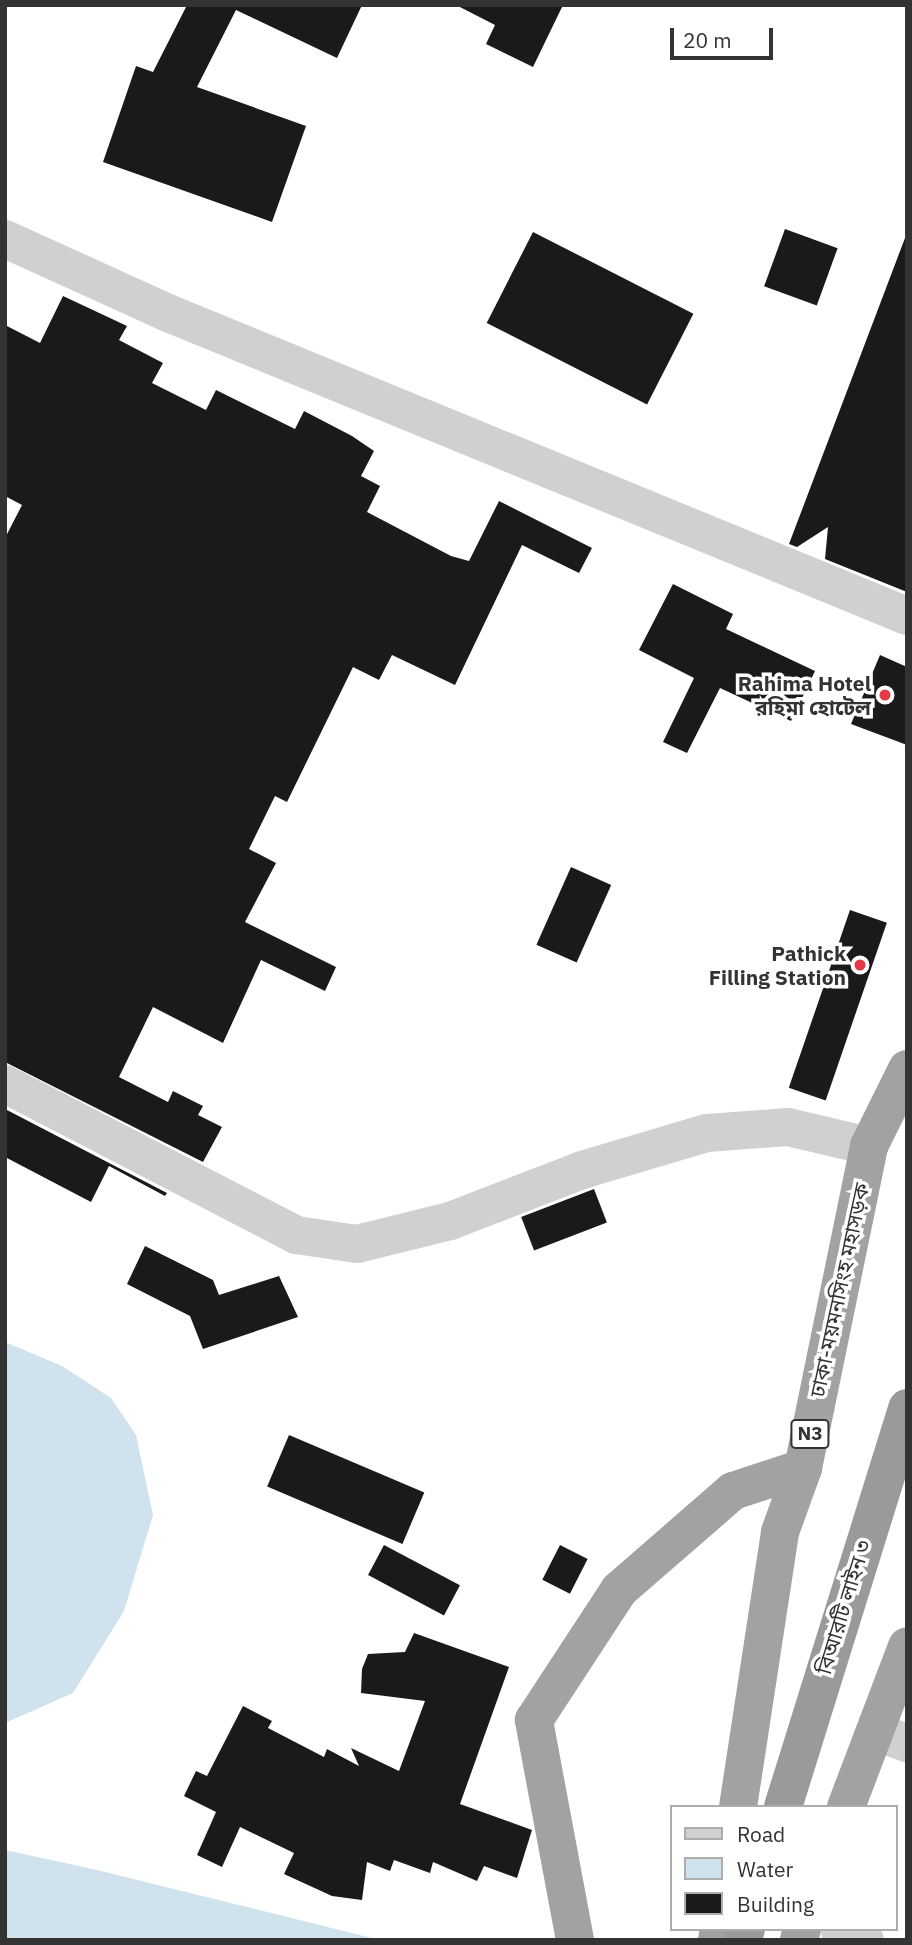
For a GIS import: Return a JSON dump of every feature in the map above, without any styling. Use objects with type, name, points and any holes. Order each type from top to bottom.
[{"type":"highway","name":"ঢাকা-ময়মনসিংহ মহাসড়ক","points":[[738,1805],[780,1532],[803,1468],[869,1146],[907,1069]]},
{"type":"highway","name":"বিআরটি লাইন ৩","points":[[784,1805],[907,1408]]},
{"type":"highway","points":[[575,1940],[534,1720],[619,1590],[733,1491],[803,1468]]},
{"type":"highway","points":[[847,1805],[891,1737],[907,1646]]},
{"type":"street","points":[[5,239],[169,313],[907,616]]},
{"type":"street","points":[[5,1084],[296,1235],[357,1244],[450,1221],[582,1170],[707,1133],[788,1128],[869,1146]]},
{"type":"street","points":[[844,1931],[865,1940]]},
{"type":"water","points":[[5,1342],[62,1366],[111,1398],[136,1435],[153,1515],[124,1611],[73,1693],[5,1723]]},
{"type":"water","points":[[5,1850],[97,1870],[380,1940],[5,1940]]},
{"type":"building","points":[[187,5],[362,5],[337,58],[236,10],[197,87],[306,126],[272,222],[103,162],[136,66],[153,72]]},
{"type":"building","points":[[456,5],[563,5],[533,67],[486,44],[495,25]]},
{"type":"building","points":[[785,229],[838,248],[817,305],[764,286]]},
{"type":"building","points":[[533,232],[693,314],[647,405],[487,323]]},
{"type":"building","points":[[905,238],[907,592],[825,559],[828,527],[797,547],[789,544]]},
{"type":"building","points":[[63,296],[127,326],[119,340],[163,363],[152,383],[206,410],[216,390],[295,429],[304,411],[352,436],[374,451],[361,476],[380,486],[367,512],[451,556],[469,561],[499,501],[592,548],[579,573],[522,545],[455,685],[392,655],[379,680],[353,667],[287,802],[275,796],[249,849],[276,863],[245,922],[336,967],[325,991],[261,960],[223,1043],[153,1007],[119,1077],[168,1102],[173,1091],[203,1106],[198,1115],[222,1127],[203,1162],[5,1062],[5,538],[22,505],[5,496],[5,325],[40,343]]},
{"type":"building","points":[[673,584],[733,614],[726,629],[815,671],[791,721],[720,688],[687,753],[663,742],[694,678],[639,650]]},
{"type":"building","name":"Rahima Hotel রহিমা হোটেল","points":[[880,655],[907,667],[907,745],[851,724]]},
{"type":"building","points":[[571,867],[611,885],[577,963],[536,945]]},
{"type":"building","points":[[850,910],[887,923],[826,1100],[789,1088]]},
{"type":"building","points":[[5,1109],[167,1193],[165,1196],[109,1166],[91,1202],[5,1157]]},
{"type":"building","points":[[594,1189],[607,1223],[534,1251],[521,1217]]},
{"type":"building","points":[[145,1246],[213,1280],[219,1295],[279,1276],[298,1317],[203,1349],[190,1316],[127,1284]]},
{"type":"building","points":[[289,1435],[424,1492],[402,1544],[267,1487]]},
{"type":"building","points":[[384,1545],[460,1585],[444,1615],[368,1575]]},
{"type":"building","points":[[560,1545],[588,1559],[570,1594],[542,1580]]},
{"type":"building","points":[[414,1633],[509,1667],[460,1804],[532,1830],[517,1878],[484,1866],[477,1881],[433,1862],[430,1873],[394,1860],[390,1871],[367,1862],[362,1900],[332,1896],[284,1874],[294,1853],[240,1827],[222,1867],[197,1855],[216,1812],[184,1796],[196,1771],[207,1776],[243,1706],[272,1721],[268,1728],[324,1757],[327,1749],[359,1766],[351,1748],[399,1771],[425,1701],[361,1693],[362,1669],[368,1654],[405,1652]]},
{"type":"place","name":"Rahima Hotel রহিমা হোটেল","points":[[885,695]]},
{"type":"place","name":"Pathick Filling Station","points":[[860,965]]}]
